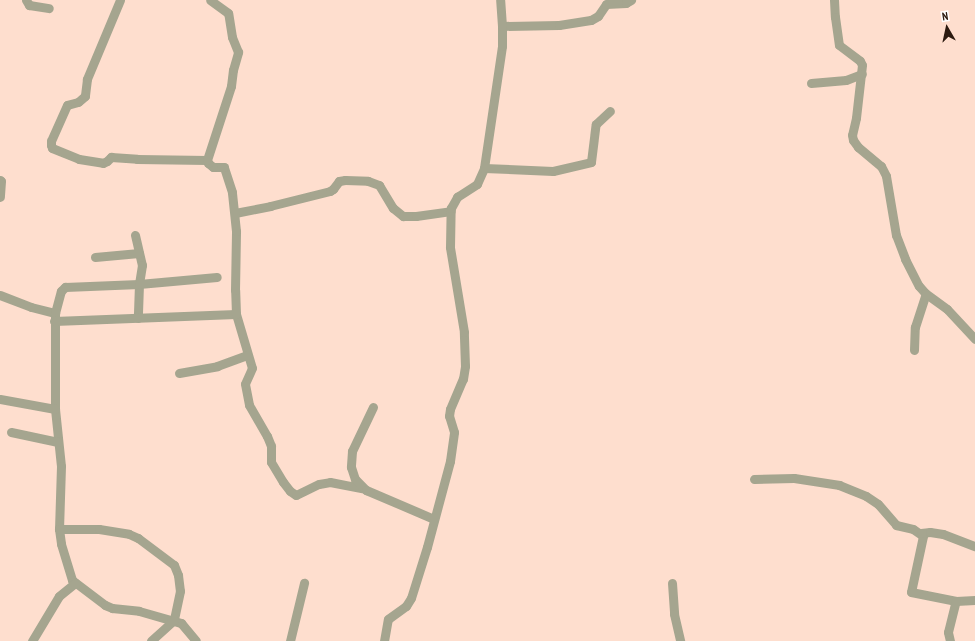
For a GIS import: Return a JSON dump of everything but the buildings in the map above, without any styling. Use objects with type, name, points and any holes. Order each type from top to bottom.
[{"type":"street","points":[[26,0],[29,5],[49,8]]},
{"type":"street","points":[[120,0],[88,79],[85,96],[78,102],[67,105],[51,141],[52,148],[79,158],[103,163],[111,157],[207,160]]},
{"type":"street","points":[[210,0],[228,13],[231,32],[237,47],[238,56],[234,64],[231,86],[207,160],[209,165],[224,167],[226,169],[235,213],[236,314],[252,368],[245,384],[249,405],[268,436],[271,446],[271,462],[290,491],[296,495],[319,484],[330,482],[362,488],[434,519]]},
{"type":"street","points":[[384,641],[388,619],[406,606],[410,598],[446,481],[454,432],[449,416],[450,409],[463,379],[465,366],[464,332],[450,247],[451,211],[453,203],[457,197],[477,184],[484,168],[502,46],[500,0]]},
{"type":"street","points":[[502,26],[559,25],[591,20],[598,16],[606,4],[626,3],[631,0]]},
{"type":"street","points":[[834,0],[839,45],[860,61],[862,65],[862,74],[852,138],[858,147],[881,166],[886,176],[896,235],[905,259],[919,286],[926,294],[946,309],[975,339]]},
{"type":"street","points":[[811,84],[846,80],[862,74]]},
{"type":"street","points":[[484,168],[553,171],[591,162],[596,124],[610,111]]},
{"type":"street","points":[[0,180],[0,196]]},
{"type":"street","points":[[235,213],[334,190],[339,181],[345,180],[368,181],[379,185],[393,208],[403,216],[416,216],[451,211]]},
{"type":"street","points":[[135,235],[142,269],[139,284],[138,318]]},
{"type":"street","points":[[96,257],[139,253]]},
{"type":"street","points":[[196,641],[184,625],[174,620],[140,611],[112,608],[105,605],[75,583],[70,574],[61,544],[59,529],[61,466],[55,409],[54,317],[61,291],[65,287],[139,284],[217,277]]},
{"type":"street","points":[[0,294],[54,317],[138,318],[236,314]]},
{"type":"street","points":[[914,350],[915,327],[926,294]]},
{"type":"street","points":[[178,373],[217,366],[248,355]]},
{"type":"street","points":[[0,399],[55,409]]},
{"type":"street","points":[[362,488],[353,473],[351,456],[352,451],[374,407]]},
{"type":"street","points":[[11,432],[58,442]]},
{"type":"street","points":[[754,480],[794,478],[839,485],[873,500],[896,525],[921,532],[943,534],[975,546]]},
{"type":"street","points":[[59,529],[99,529],[129,534],[138,538],[170,560],[176,568],[180,591],[174,620],[151,641]]},
{"type":"street","points":[[921,532],[923,539],[917,560],[911,592],[956,601],[975,600]]},
{"type":"street","points":[[32,641],[59,596],[75,583]]},
{"type":"street","points":[[290,641],[304,583]]},
{"type":"street","points":[[672,583],[674,614],[680,641]]},
{"type":"street","points":[[950,641],[948,632],[956,601]]}]
